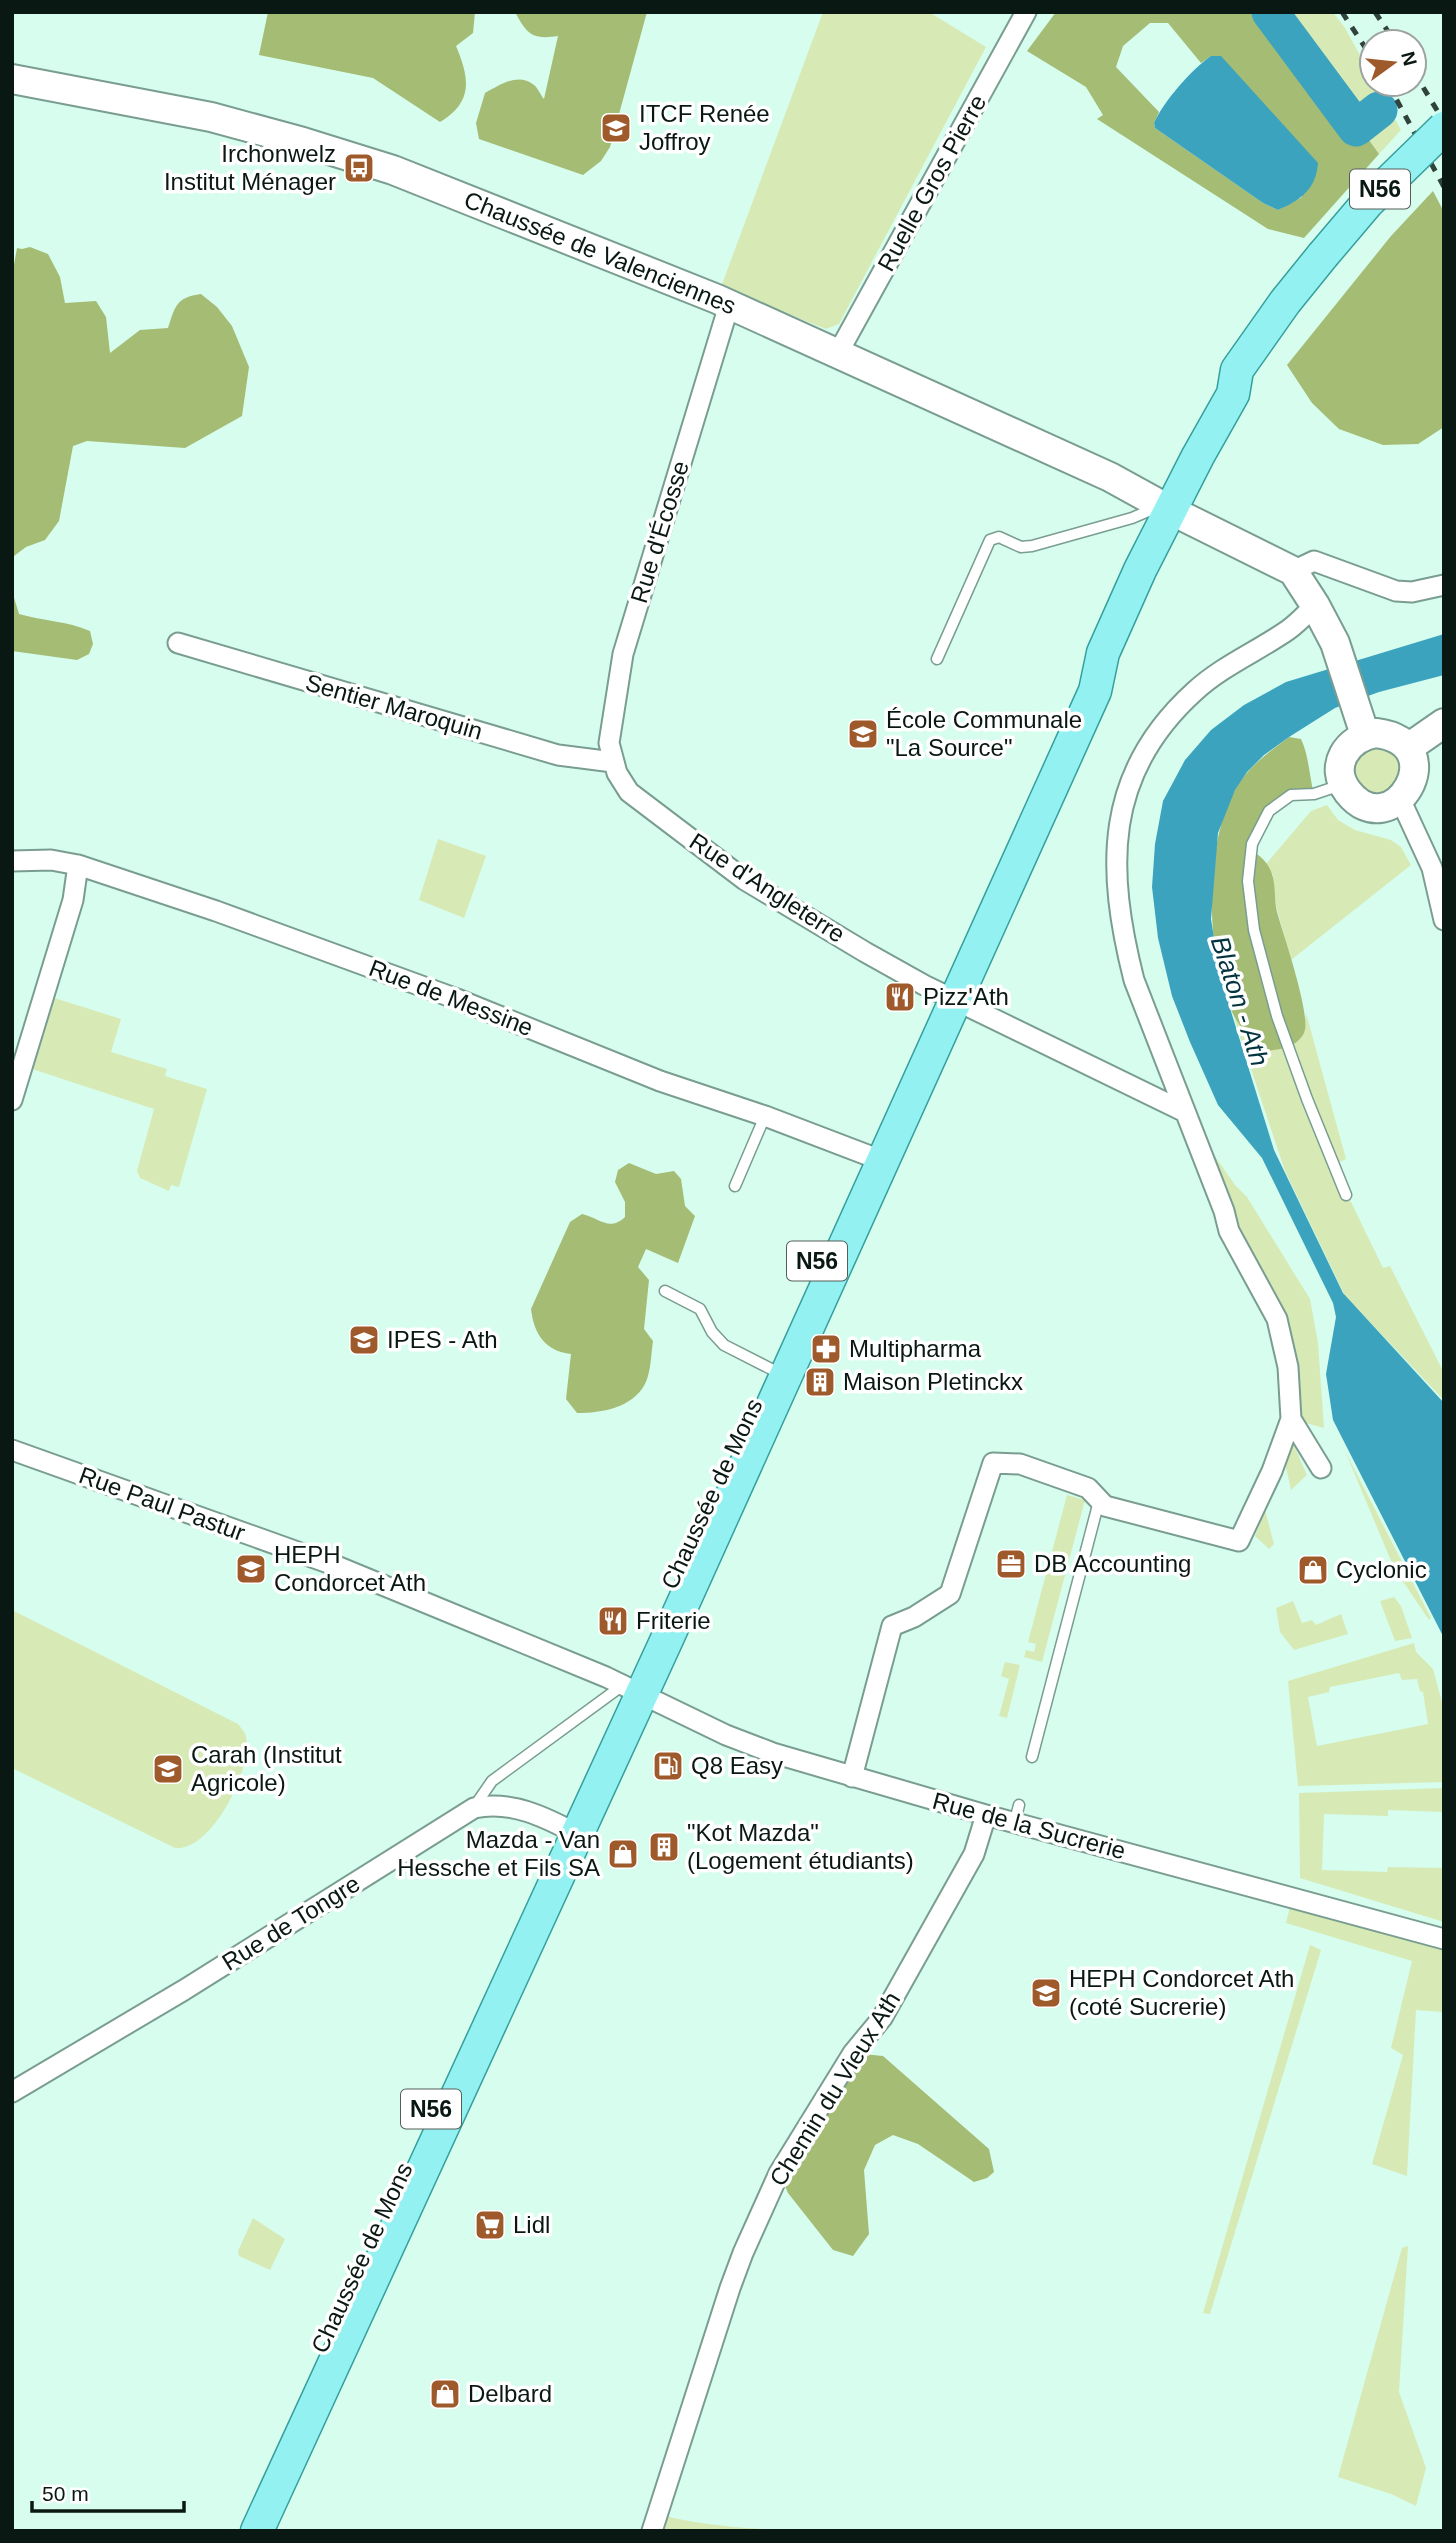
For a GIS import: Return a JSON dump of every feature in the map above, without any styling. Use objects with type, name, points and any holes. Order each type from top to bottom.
[{"type":"main road","name":"Chaussée de Valenciennes","points":[[12,79],[211,117],[393,170],[729,305],[838,353],[1110,477],[1293,571]]},
{"type":"main road","name":"N56","points":[[1329,261],[1368,202],[1444,128]]},
{"type":"main road","name":"N56","points":[[1166,508],[1233,394],[1237,370],[1285,302],[1444,155]]},
{"type":"main road","name":"Chaussée de Mons","points":[[257,2531],[569,1830],[948,995],[1087,669],[1103,653],[1166,508]]},
{"type":"main road","points":[[1293,571],[1335,643],[1365,735]]},
{"type":"main road","points":[[1408,748],[1444,723]]},
{"type":"main road","points":[[1388,734],[1408,748],[1415,772],[1401,801],[1373,807],[1362,804],[1341,785],[1343,756],[1356,740],[1365,735],[1388,734]]},
{"type":"main road","name":"Chaussée de Mons","points":[[237,2531],[569,1830]]},
{"type":"street","name":"Ruelle Gros Pierre","points":[[838,353],[1026,12]]},
{"type":"street","name":"Rue d'Écosse","points":[[613,762],[609,743],[610,728],[622,654],[729,305]]},
{"type":"street","points":[[1293,571],[1314,561],[1332,565],[1396,591],[1412,592],[1444,585]]},
{"type":"street","points":[[852,1777],[892,1626],[914,1617],[950,1594],[993,1463],[1020,1465],[1088,1488],[1105,1506],[1239,1541],[1272,1471],[1291,1419],[1288,1367],[1277,1319],[1229,1231],[1224,1211],[1137,991],[1124,941],[1115,868],[1118,827],[1124,798],[1134,771],[1161,727],[1194,691],[1290,629],[1315,605]]},
{"type":"street","name":"Sentier Maroquin","points":[[178,643],[558,755],[613,762]]},
{"type":"street","name":"Rue d'Angleterre","points":[[613,762],[629,792],[745,880],[865,951],[948,995],[1183,1107]]},
{"type":"street","points":[[1401,801],[1432,868],[1444,920]]},
{"type":"street","name":"Rue de Messine","points":[[12,861],[51,860],[78,865],[343,957],[457,999],[660,1081],[765,1116],[874,1158]]},
{"type":"street","points":[[12,1100],[73,900],[78,865]]},
{"type":"street","points":[[1291,1419],[1321,1468]]},
{"type":"street","name":"Rue Paul Pastur","points":[[12,1450],[334,1565],[632,1690]]},
{"type":"street","name":"Rue de la Sucrerie","points":[[632,1690],[726,1735],[773,1753],[986,1815],[1017,1814],[1444,1939]]},
{"type":"street","name":"Rue de Tongre","points":[[18,2081],[194,1984],[474,1808],[489,1804],[521,1808],[569,1830]]},
{"type":"street","name":"Chemin du Vieux Ath","points":[[652,2531],[730,2288],[779,2173],[853,2053],[882,2018],[974,1854],[986,1815]]},
{"type":"lane","points":[[936,659],[990,540],[999,537],[1021,547],[1032,546],[1166,508]]},
{"type":"lane","points":[[1338,1186],[1346,1195],[1277,1016],[1254,930],[1248,881],[1252,844],[1269,811],[1292,795],[1314,793],[1341,785]]},
{"type":"lane","points":[[735,1186],[765,1116]]},
{"type":"lane","points":[[665,1291],[700,1309],[712,1332],[724,1345],[778,1372]]},
{"type":"lane","points":[[1032,1758],[1099,1500]]},
{"type":"lane","points":[[474,1808],[492,1780],[632,1690]]},
{"type":"green space","points":[[268,12],[475,12],[473,33],[456,46],[466,79],[463,98],[451,114],[440,122],[373,78],[259,55]]},
{"type":"green space","points":[[515,12],[647,12],[610,147],[601,161],[583,175],[479,139],[476,123],[485,93],[509,81],[522,80],[534,85],[544,99],[558,36],[542,37],[531,34]]},
{"type":"green space","points":[[823,12],[929,12],[986,47],[839,324],[826,329],[721,287]]},
{"type":"green space","points":[[1056,12],[1277,12],[1379,154],[1304,238],[1268,229],[1097,119],[1103,115],[1086,87],[1027,51]],"holes":[[[1150,23],[1168,23],[1201,63],[1211,56],[1302,197],[1278,210],[1263,203],[1155,128],[1154,123],[1159,112],[1116,67],[1123,46]]]},
{"type":"green space","points":[[1277,12],[1333,12],[1345,28],[1358,52],[1358,98],[1384,98],[1401,130],[1379,154]]},
{"type":"green space","points":[[1433,191],[1444,212],[1444,427],[1418,444],[1383,445],[1339,429],[1312,403],[1287,365],[1391,236]]},
{"type":"green space","points":[[30,247],[48,254],[60,277],[65,303],[96,301],[106,317],[110,353],[140,330],[168,328],[178,304],[186,298],[201,294],[217,307],[232,326],[249,367],[242,416],[185,448],[87,441],[73,446],[59,521],[45,540],[26,547],[14,556],[12,566],[12,276],[17,248]]},
{"type":"green space","points":[[12,591],[19,614],[90,631],[93,644],[89,654],[77,660],[12,651]]},
{"type":"green space","points":[[1289,737],[1301,739],[1304,745],[1314,794],[1279,803],[1266,818],[1251,851],[1264,860],[1272,874],[1277,912],[1301,993],[1305,1024],[1304,1033],[1297,1042],[1288,1047],[1266,1051],[1237,1021],[1224,992],[1213,933],[1213,870],[1225,812],[1236,788],[1253,766]]},
{"type":"green space","points":[[1377,747],[1393,754],[1400,770],[1393,786],[1377,793],[1361,786],[1354,770],[1361,754]]},
{"type":"green space","points":[[1327,805],[1338,820],[1355,830],[1391,840],[1401,847],[1411,865],[1291,960],[1276,906],[1273,875],[1266,864],[1311,811]]},
{"type":"green space","points":[[438,839],[486,856],[464,918],[419,900]]},
{"type":"green space","points":[[45,995],[121,1019],[111,1052],[167,1069],[165,1076],[207,1089],[179,1187],[171,1185],[169,1191],[140,1178],[137,1171],[154,1109],[23,1066]]},
{"type":"green space","points":[[1306,1013],[1346,1159],[1333,1165],[1383,1268],[1390,1266],[1444,1373],[1444,1403],[1345,1296],[1285,1171],[1234,1018],[1266,1051],[1304,1033]]},
{"type":"green space","points":[[1198,1132],[1235,1185],[1247,1197],[1310,1299],[1318,1343],[1324,1428],[1291,1419],[1288,1367],[1229,1231]]},
{"type":"green space","points":[[629,1163],[656,1174],[674,1171],[681,1179],[685,1206],[695,1216],[678,1263],[646,1249],[638,1267],[649,1280],[644,1329],[653,1341],[650,1369],[645,1384],[632,1399],[616,1408],[577,1413],[566,1399],[571,1354],[554,1349],[542,1340],[531,1309],[570,1222],[582,1214],[609,1224],[625,1217],[625,1202],[615,1182],[618,1170]]},
{"type":"green space","points":[[1292,1441],[1307,1475],[1291,1490],[1284,1459]]},
{"type":"green space","points":[[1345,1451],[1431,1618],[1429,1620],[1394,1568]]},
{"type":"green space","points":[[1067,1495],[1085,1500],[1042,1662],[1024,1657],[1026,1650],[1034,1652],[1036,1644],[1028,1642]]},
{"type":"green space","points":[[1265,1510],[1274,1544],[1269,1549],[1255,1536]]},
{"type":"green space","points":[[1394,1597],[1401,1606],[1412,1638],[1395,1641],[1380,1601]]},
{"type":"green space","points":[[1293,1601],[1302,1623],[1312,1620],[1316,1625],[1341,1614],[1348,1634],[1294,1650],[1280,1632],[1276,1608]]},
{"type":"green space","points":[[12,1610],[239,1725],[245,1733],[247,1747],[244,1765],[228,1804],[203,1836],[189,1845],[175,1848],[12,1768]]},
{"type":"green space","points":[[1414,1643],[1416,1652],[1433,1669],[1444,1710],[1444,1782],[1298,1786],[1288,1681]],"holes":[[[1399,1673],[1402,1680],[1417,1679],[1420,1691],[1423,1692],[1428,1724],[1317,1746],[1308,1697],[1329,1692],[1330,1687]]]},
{"type":"green space","points":[[1005,1662],[1020,1665],[1007,1718],[999,1716],[1009,1679],[1001,1676]]},
{"type":"green space","points":[[1444,1788],[1444,1812],[1388,1810],[1388,1816],[1324,1814],[1322,1870],[1387,1872],[1388,1867],[1444,1868],[1444,1922],[1300,1878],[1299,1793]]},
{"type":"green space","points":[[1292,1898],[1444,1940],[1444,2012],[1416,2010],[1407,2176],[1372,2164],[1403,2055],[1391,2048],[1412,1961],[1286,1923]]},
{"type":"green space","points":[[1310,1945],[1321,1950],[1210,2314],[1203,2313]]},
{"type":"green space","points":[[853,2053],[883,2056],[989,2149],[994,2172],[987,2178],[974,2182],[918,2144],[893,2135],[875,2145],[864,2170],[869,2234],[853,2256],[833,2250],[788,2193],[779,2173]]},
{"type":"green space","points":[[253,2218],[285,2239],[270,2270],[239,2256],[238,2251]]},
{"type":"green space","points":[[1408,2246],[1399,2392],[1426,2468],[1416,2506],[1391,2494],[1338,2477],[1402,2248]]},
{"type":"green space","points":[[657,2514],[752,2528],[848,2529],[847,2531],[652,2531]]},
{"type":"water","points":[[1211,56],[1221,56],[1318,163],[1311,187],[1300,198],[1278,210],[1263,203],[1155,128],[1158,114],[1171,96],[1195,69]]},
{"type":"water","points":[[1444,634],[1444,675],[1379,692],[1335,708],[1264,755],[1247,772],[1235,790],[1218,833],[1211,919],[1220,976],[1274,1150],[1343,1293],[1444,1403],[1444,1638],[1333,1420],[1326,1374],[1336,1317],[1333,1303],[1262,1158],[1218,1105],[1190,1042],[1172,996],[1158,938],[1152,887],[1155,844],[1163,801],[1185,760],[1211,730],[1244,705],[1286,682]]},
{"type":"waterway","points":[[1270,12],[1356,128],[1379,110]]},
{"type":"railway","points":[[1342,12],[1358,37]]},
{"type":"railway","points":[[1375,12],[1386,28]]},
{"type":"railway","points":[[1428,95],[1444,122]]},
{"type":"railway","points":[[1396,98],[1444,187]]},
{"type":"place","name":"ITCF Renée Joffroy","points":[[616,128]]},
{"type":"place","name":"Irchonwelz Institut Ménager","points":[[359,168]]},
{"type":"place","name":"École Communale \"La Source\"","points":[[863,734]]},
{"type":"place","name":"Pizz'Ath","points":[[900,997]]},
{"type":"place","name":"IPES - Ath","points":[[364,1340]]},
{"type":"place","name":"Multipharma","points":[[826,1349]]},
{"type":"place","name":"Maison Pletinckx","points":[[820,1382]]},
{"type":"place","name":"DB Accounting","points":[[1011,1564]]},
{"type":"place","name":"HEPH Condorcet Ath","points":[[251,1569]]},
{"type":"place","name":"Cyclonic","points":[[1313,1570]]},
{"type":"place","name":"Friterie","points":[[613,1621]]},
{"type":"place","name":"Q8 Easy","points":[[668,1766]]},
{"type":"place","name":"Carah (Institut Agricole)","points":[[168,1769]]},
{"type":"place","name":"\"Kot Mazda\" (Logement étudiants)","points":[[664,1847]]},
{"type":"place","name":"Mazda - Van Hessche et Fils SA","points":[[623,1854]]},
{"type":"place","name":"HEPH Condorcet Ath (coté Sucrerie)","points":[[1046,1993]]},
{"type":"place","name":"Lidl","points":[[490,2225]]},
{"type":"place","name":"Delbard","points":[[445,2394]]},
{"type":"water label","name":"Blaton - Ath","points":[[1240,1001]]}]
